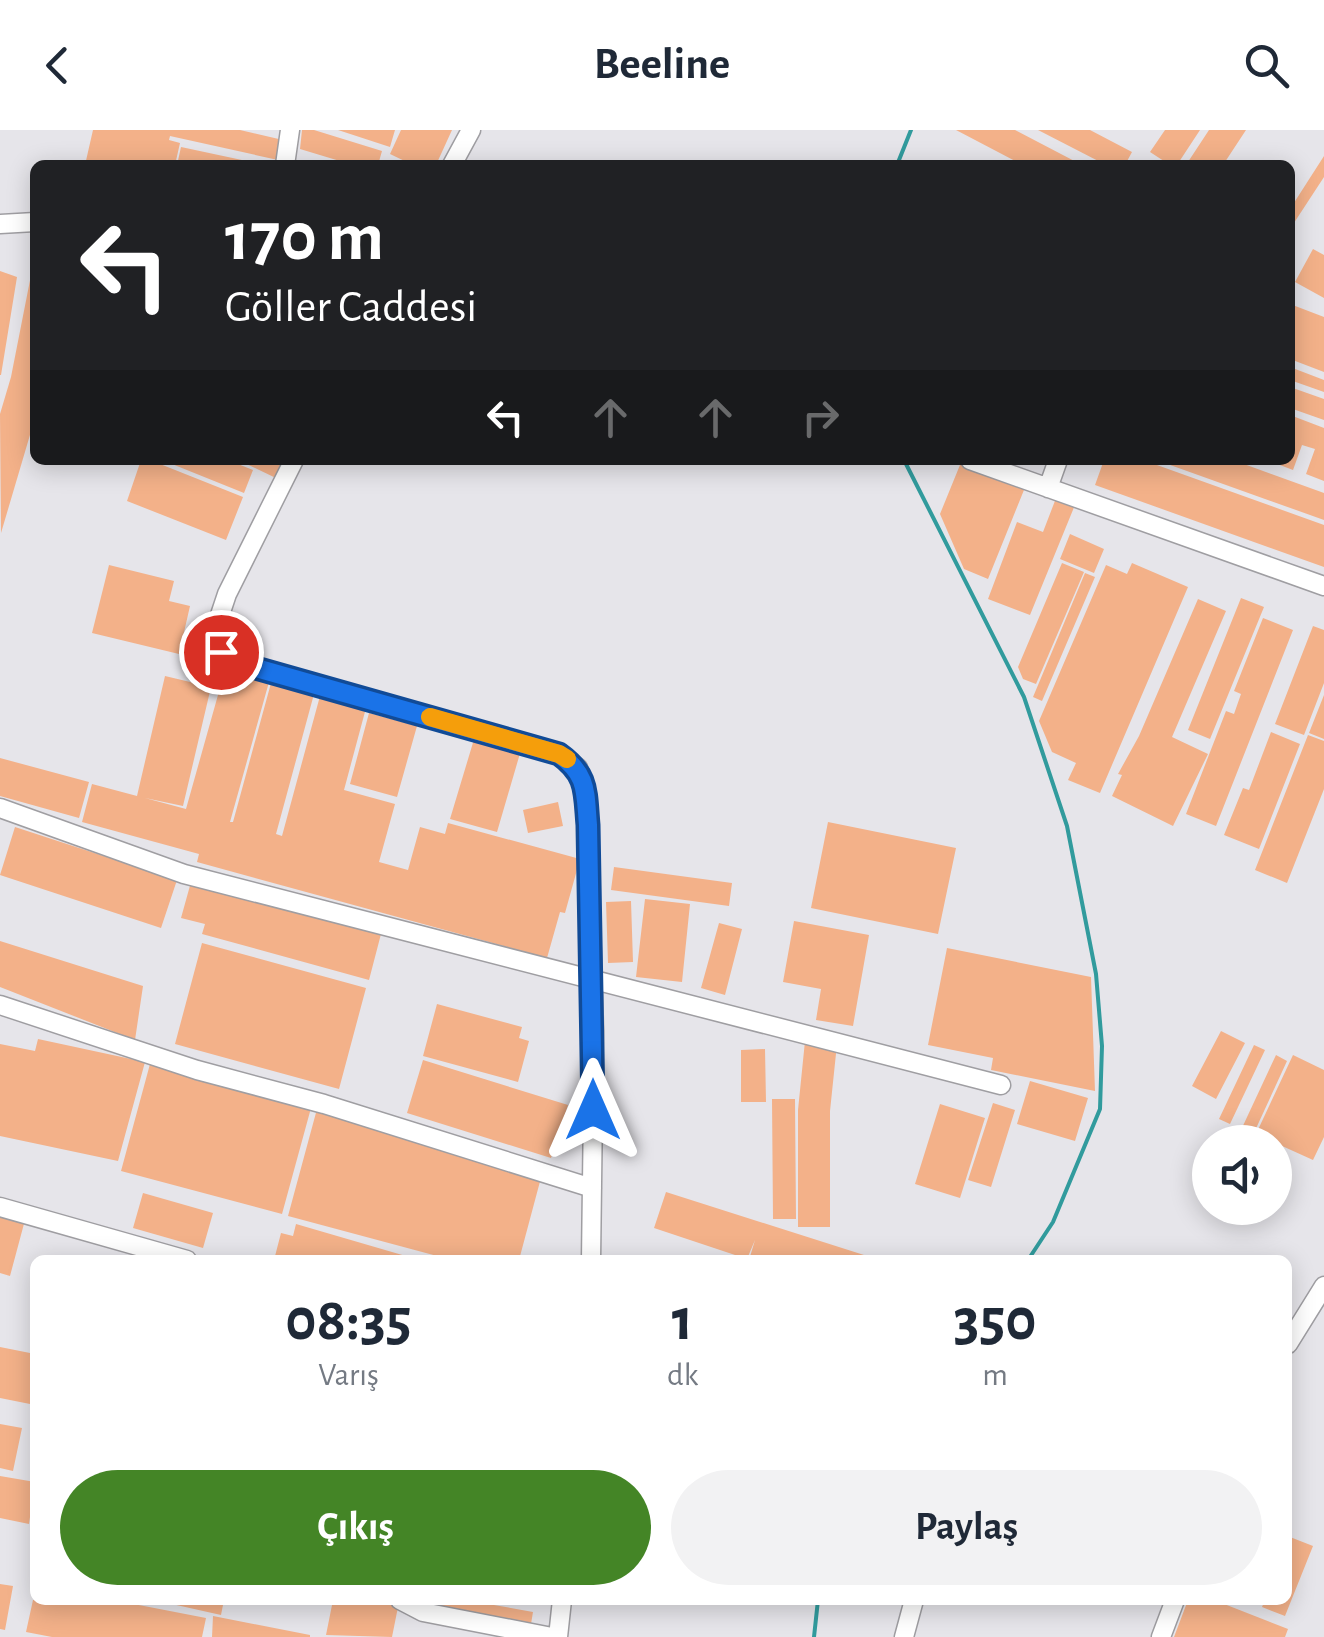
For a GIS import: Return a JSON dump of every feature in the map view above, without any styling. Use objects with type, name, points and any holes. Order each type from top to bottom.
[{"type":"street","points":[[287,160],[290,130]]},
{"type":"street","points":[[455,160],[471,130]]},
{"type":"street","points":[[0,224],[30,222]]},
{"type":"street","points":[[292,465],[227,594],[220,618],[221,652],[249,666],[559,754],[578,768],[585,788],[588,825],[591,1255]]},
{"type":"street","points":[[984,465],[1324,586]]},
{"type":"street","points":[[1048,488],[1056,465]]},
{"type":"street","points":[[0,808],[184,874],[1001,1084]]},
{"type":"street","points":[[0,1005],[197,1070],[324,1104],[592,1188]]},
{"type":"street","points":[[0,1207],[169,1255]]},
{"type":"street","points":[[1292,1338],[1324,1286]]},
{"type":"street","points":[[410,1605],[423,1612],[555,1637],[561,1605]]},
{"type":"street","points":[[904,1637],[913,1605]]},
{"type":"street","points":[[1162,1637],[1173,1605]]},
{"type":"building","points":[[93,130],[240,130],[283,140],[278,160],[170,136],[169,140],[180,143],[176,160],[86,160]]},
{"type":"building","points":[[302,130],[314,130],[382,151],[379,160],[336,160],[300,149]]},
{"type":"building","points":[[338,130],[395,130],[390,147]]},
{"type":"building","points":[[401,130],[452,130],[438,160],[403,160],[390,154]]},
{"type":"building","points":[[956,130],[1015,130],[1072,160],[1013,160]]},
{"type":"building","points":[[1038,130],[1090,130],[1132,152],[1128,160],[1096,160]]},
{"type":"building","points":[[1165,130],[1200,130],[1180,160],[1162,160],[1150,152]]},
{"type":"building","points":[[1209,130],[1246,130],[1226,160],[1189,160]]},
{"type":"building","points":[[181,147],[242,160],[178,160]]},
{"type":"building","points":[[1324,156],[1324,177],[1295,221],[1295,201]]},
{"type":"building","points":[[1313,249],[1324,255],[1324,298],[1295,282]]},
{"type":"building","points":[[0,271],[17,277],[1,375],[0,375]]},
{"type":"building","points":[[30,280],[30,435],[1,533],[0,414]]},
{"type":"building","points":[[1295,306],[1324,317],[1324,372],[1295,361]]},
{"type":"building","points":[[1295,369],[1324,380],[1324,392],[1295,382]]},
{"type":"building","points":[[1295,389],[1324,399],[1324,420],[1295,410]]},
{"type":"building","points":[[1295,417],[1324,428],[1324,481],[1306,474],[1315,449],[1302,445],[1295,464]]},
{"type":"building","points":[[139,465],[163,465],[243,497],[226,540],[127,501]]},
{"type":"building","points":[[174,465],[240,465],[253,470],[244,493]]},
{"type":"building","points":[[248,465],[287,465],[280,480]]},
{"type":"building","points":[[960,465],[975,465],[1026,485],[988,579],[964,569],[940,514]]},
{"type":"building","points":[[1102,465],[1157,465],[1324,525],[1324,567],[1095,485]]},
{"type":"building","points":[[1170,465],[1247,465],[1324,493],[1324,520]]},
{"type":"building","points":[[1058,493],[1077,500],[1030,615],[988,599],[1017,522],[1043,532]]},
{"type":"building","points":[[1070,534],[1104,549],[1094,573],[1060,559]]},
{"type":"building","points":[[1062,563],[1084,572],[1036,684],[1023,679],[1018,667]]},
{"type":"building","points":[[1132,563],[1188,587],[1100,793],[1068,780],[1076,763],[1052,752],[1039,721],[1106,565],[1127,574]]},
{"type":"building","points":[[109,565],[174,581],[169,601],[190,606],[179,654],[92,633]]},
{"type":"building","points":[[1085,573],[1095,577],[1042,701],[1033,697]]},
{"type":"building","points":[[1241,598],[1264,607],[1210,739],[1188,730]]},
{"type":"building","points":[[1198,599],[1226,611],[1172,737],[1208,754],[1173,826],[1112,796],[1122,775],[1118,774],[1139,736]]},
{"type":"building","points":[[1263,618],[1293,630],[1216,826],[1186,814],[1226,711],[1234,714],[1241,694],[1234,691]]},
{"type":"building","points":[[1313,626],[1324,630],[1324,683],[1304,735],[1275,724]]},
{"type":"building","points":[[225,670],[269,682],[230,822],[271,683],[314,694],[276,834],[282,836],[320,696],[366,708],[344,790],[395,804],[379,862],[408,870],[420,827],[445,834],[448,823],[580,859],[547,958],[197,862],[199,854],[82,822],[92,784],[137,796],[165,676],[211,687],[183,806],[145,798],[186,809]]},
{"type":"building","points":[[1324,695],[1324,739],[1309,733]]},
{"type":"building","points":[[369,713],[417,726],[397,797],[350,784]]},
{"type":"building","points":[[1271,732],[1300,744],[1259,849],[1224,835],[1243,788],[1249,790]]},
{"type":"building","points":[[1308,735],[1324,741],[1324,789],[1287,883],[1255,870]]},
{"type":"building","points":[[475,736],[521,750],[497,832],[450,819]]},
{"type":"building","points":[[0,758],[89,782],[79,818],[0,796]]},
{"type":"building","points":[[558,802],[563,826],[528,833],[523,810]]},
{"type":"building","points":[[828,822],[956,848],[938,934],[811,908]]},
{"type":"building","points":[[15,827],[177,880],[161,928],[0,875]]},
{"type":"building","points":[[614,867],[732,883],[729,906],[611,890]]},
{"type":"building","points":[[191,882],[381,934],[369,980],[202,934],[205,924],[181,918]]},
{"type":"building","points":[[645,899],[690,904],[682,982],[636,977]]},
{"type":"building","points":[[631,901],[633,962],[608,963],[606,902]]},
{"type":"building","points":[[794,921],[869,935],[853,1026],[816,1020],[821,989],[783,982]]},
{"type":"building","points":[[719,923],[742,929],[725,995],[701,988]]},
{"type":"building","points":[[0,941],[143,986],[135,1040],[0,987]]},
{"type":"building","points":[[202,943],[366,988],[339,1089],[175,1044]]},
{"type":"building","points":[[947,948],[1091,977],[1095,1091],[991,1070],[993,1058],[928,1045]]},
{"type":"building","points":[[437,1004],[522,1027],[519,1038],[529,1041],[518,1082],[423,1056]]},
{"type":"building","points":[[1221,1031],[1245,1043],[1216,1099],[1192,1086]]},
{"type":"building","points":[[38,1039],[145,1062],[118,1161],[0,1136],[0,1044],[35,1051]]},
{"type":"building","points":[[805,1041],[837,1044],[830,1111],[830,1227],[798,1227],[798,1110]]},
{"type":"building","points":[[1254,1045],[1265,1050],[1230,1124],[1219,1119]]},
{"type":"building","points":[[765,1049],[766,1102],[741,1102],[741,1050]]},
{"type":"building","points":[[1276,1055],[1287,1061],[1258,1125],[1243,1125]]},
{"type":"building","points":[[1293,1055],[1324,1070],[1324,1137],[1313,1160],[1292,1150],[1292,1125],[1260,1125]]},
{"type":"building","points":[[423,1060],[568,1105],[551,1158],[407,1113]]},
{"type":"building","points":[[150,1064],[311,1108],[282,1214],[121,1171]]},
{"type":"building","points":[[1030,1081],[1088,1098],[1075,1141],[1017,1124]]},
{"type":"building","points":[[772,1099],[795,1099],[796,1219],[773,1219]]},
{"type":"building","points":[[993,1103],[1015,1110],[991,1187],[968,1180]]},
{"type":"building","points":[[940,1104],[985,1118],[960,1198],[915,1184]]},
{"type":"building","points":[[317,1109],[542,1174],[520,1255],[433,1255],[288,1216]]},
{"type":"building","points":[[666,1192],[864,1255],[750,1255],[755,1240],[749,1255],[735,1255],[654,1228]]},
{"type":"building","points":[[143,1193],[213,1213],[203,1248],[133,1228]]},
{"type":"building","points":[[0,1213],[25,1220],[10,1276],[0,1273]]},
{"type":"building","points":[[296,1224],[402,1255],[275,1255],[281,1233],[293,1236]]},
{"type":"building","points":[[0,1347],[30,1353],[30,1404],[0,1398]]},
{"type":"building","points":[[0,1424],[22,1428],[13,1471],[0,1468]]},
{"type":"building","points":[[0,1476],[30,1481],[29,1524],[0,1518]]},
{"type":"building","points":[[1292,1538],[1313,1546],[1292,1598]]},
{"type":"building","points":[[0,1584],[13,1586],[5,1630],[0,1629]]},
{"type":"building","points":[[32,1605],[139,1605],[206,1618],[202,1637],[52,1637],[26,1632]]},
{"type":"building","points":[[176,1605],[223,1605],[221,1615]]},
{"type":"building","points":[[332,1605],[398,1607],[392,1637],[326,1635]]},
{"type":"building","points":[[494,1605],[533,1612],[531,1624],[434,1608]]},
{"type":"building","points":[[1186,1605],[1227,1605],[1288,1629],[1285,1637],[1174,1637]]},
{"type":"building","points":[[1263,1605],[1289,1605],[1285,1616]]},
{"type":"building","points":[[213,1616],[310,1635],[310,1637],[212,1637]]},
{"type":"waterway","points":[[899,160],[911,130]]},
{"type":"waterway","points":[[907,465],[1024,697],[1067,826],[1096,974],[1102,1046],[1100,1109],[1053,1222],[1031,1255]]},
{"type":"waterway","points":[[814,1637],[817,1605]]},
{"type":"slow traffic","points":[[430,717],[567,759]]},
{"type":"route","points":[[221,652],[249,666],[559,754],[578,768],[585,788],[588,825],[593,1110]]}]
